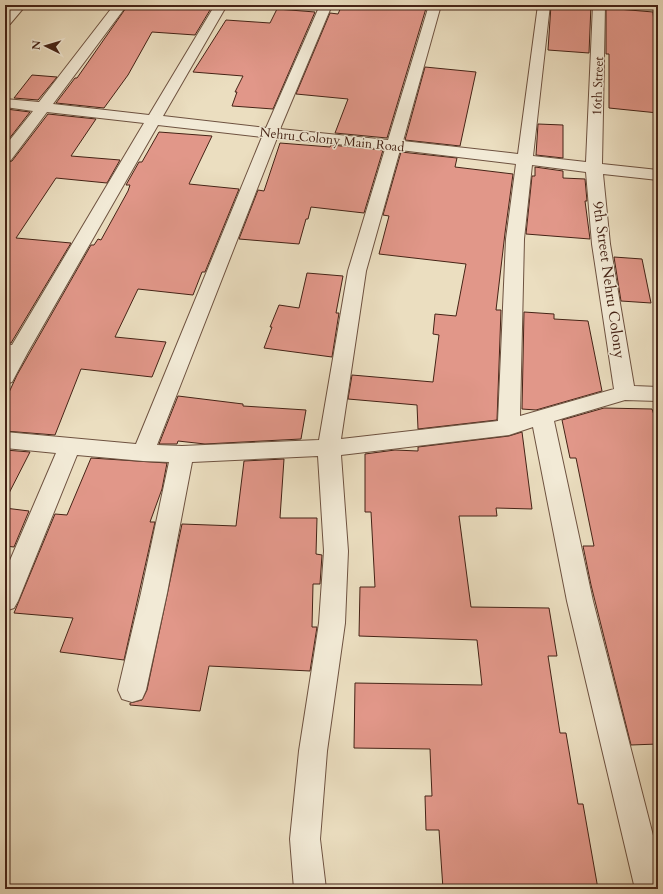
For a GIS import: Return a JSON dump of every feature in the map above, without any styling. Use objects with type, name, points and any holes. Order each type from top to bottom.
[{"type":"street","points":[[5,20],[20,5]]},
{"type":"street","points":[[5,157],[121,5]]},
{"type":"street","points":[[5,377],[11,352],[221,5]]},
{"type":"street","points":[[143,453],[271,133],[326,5]]},
{"type":"street","points":[[310,889],[305,839],[313,750],[332,623],[336,551],[329,448],[358,271],[435,5]]},
{"type":"street","points":[[509,427],[515,239],[544,5]]},
{"type":"street","name":"16th Street","points":[[594,167],[599,5]]},
{"type":"street","name":"Nehru Colony Main Road","points":[[5,103],[271,133],[395,144],[524,161],[594,167],[658,176]]},
{"type":"street","name":"9th Street Nehru Colony","points":[[594,167],[601,244],[625,393]]},
{"type":"street","points":[[5,440],[143,453],[182,454],[329,448],[509,427],[625,393],[658,394]]},
{"type":"street","points":[[542,417],[580,601],[651,889]]},
{"type":"street","points":[[5,601],[70,446]]},
{"type":"street","points":[[132,690],[154,593],[182,454]]},
{"type":"building","points":[[128,5],[213,5],[195,35],[152,32],[128,75],[104,108],[56,103],[75,78],[77,78]]},
{"type":"building","points":[[342,5],[427,5],[387,138],[335,133],[348,99],[296,94],[330,13],[338,14]]},
{"type":"building","points":[[551,5],[591,5],[589,53],[548,50]]},
{"type":"building","points":[[606,8],[653,12],[654,22],[658,23],[658,113],[609,108],[609,54],[606,54]]},
{"type":"building","points":[[277,9],[315,12],[273,109],[232,106],[237,92],[235,92],[243,76],[193,72],[226,20],[270,23]]},
{"type":"building","points":[[425,67],[476,72],[460,146],[405,140]]},
{"type":"building","points":[[32,75],[57,77],[38,100],[14,98]]},
{"type":"building","points":[[5,110],[30,112],[5,144]]},
{"type":"building","points":[[48,114],[96,119],[71,156],[120,160],[107,183],[56,178],[16,238],[71,243],[11,343],[5,343],[5,163],[12,161]]},
{"type":"building","points":[[538,124],[563,125],[563,158],[536,155]]},
{"type":"building","points":[[159,132],[212,136],[189,184],[239,189],[205,272],[202,272],[193,295],[138,289],[115,337],[166,342],[152,377],[81,369],[55,435],[5,431],[5,401],[17,375],[91,245],[94,245],[98,239],[101,240],[128,191],[130,185],[126,185],[139,162],[142,162]]},
{"type":"building","points":[[280,143],[330,147],[331,145],[383,150],[364,213],[311,207],[299,244],[239,239],[258,190],[264,191]]},
{"type":"building","points":[[401,152],[457,158],[455,167],[513,174],[496,310],[501,310],[497,420],[418,429],[417,405],[348,399],[352,375],[433,382],[439,335],[433,334],[435,314],[456,316],[466,264],[379,254],[389,216],[383,215]]},
{"type":"building","points":[[535,167],[563,171],[563,178],[585,179],[587,201],[585,201],[590,239],[526,234],[532,176],[535,176]]},
{"type":"building","points":[[614,257],[642,259],[651,303],[621,301]]},
{"type":"building","points":[[307,273],[343,276],[336,313],[339,313],[332,357],[264,348],[272,327],[270,327],[279,305],[299,308]]},
{"type":"building","points":[[524,312],[554,314],[554,319],[588,321],[602,391],[536,410],[522,409]]},
{"type":"building","points":[[178,396],[243,404],[243,406],[306,410],[301,439],[205,444],[178,441],[177,444],[159,444]]},
{"type":"building","points":[[604,408],[652,409],[658,427],[658,744],[631,745],[591,585],[583,546],[594,546],[576,458],[570,458],[562,420]]},
{"type":"building","points":[[522,432],[532,509],[496,508],[497,516],[459,516],[471,607],[549,608],[557,656],[548,656],[560,733],[566,733],[578,804],[583,804],[598,889],[443,889],[439,830],[426,830],[425,796],[432,796],[430,749],[354,748],[355,683],[482,685],[477,640],[359,636],[360,587],[375,587],[371,512],[365,512],[365,454],[395,450],[418,451],[418,447],[509,436]]},
{"type":"building","points":[[5,450],[30,452],[5,501]]},
{"type":"building","points":[[91,458],[167,463],[162,489],[150,522],[155,522],[124,660],[60,652],[73,618],[14,613],[55,514],[67,515]]},
{"type":"building","points":[[284,459],[280,518],[317,518],[316,554],[322,555],[320,584],[313,584],[312,627],[317,627],[310,671],[209,666],[200,711],[130,705],[130,703],[142,700],[147,690],[182,524],[236,526],[244,461]]},
{"type":"building","points":[[5,508],[29,511],[14,547],[5,546]]}]
